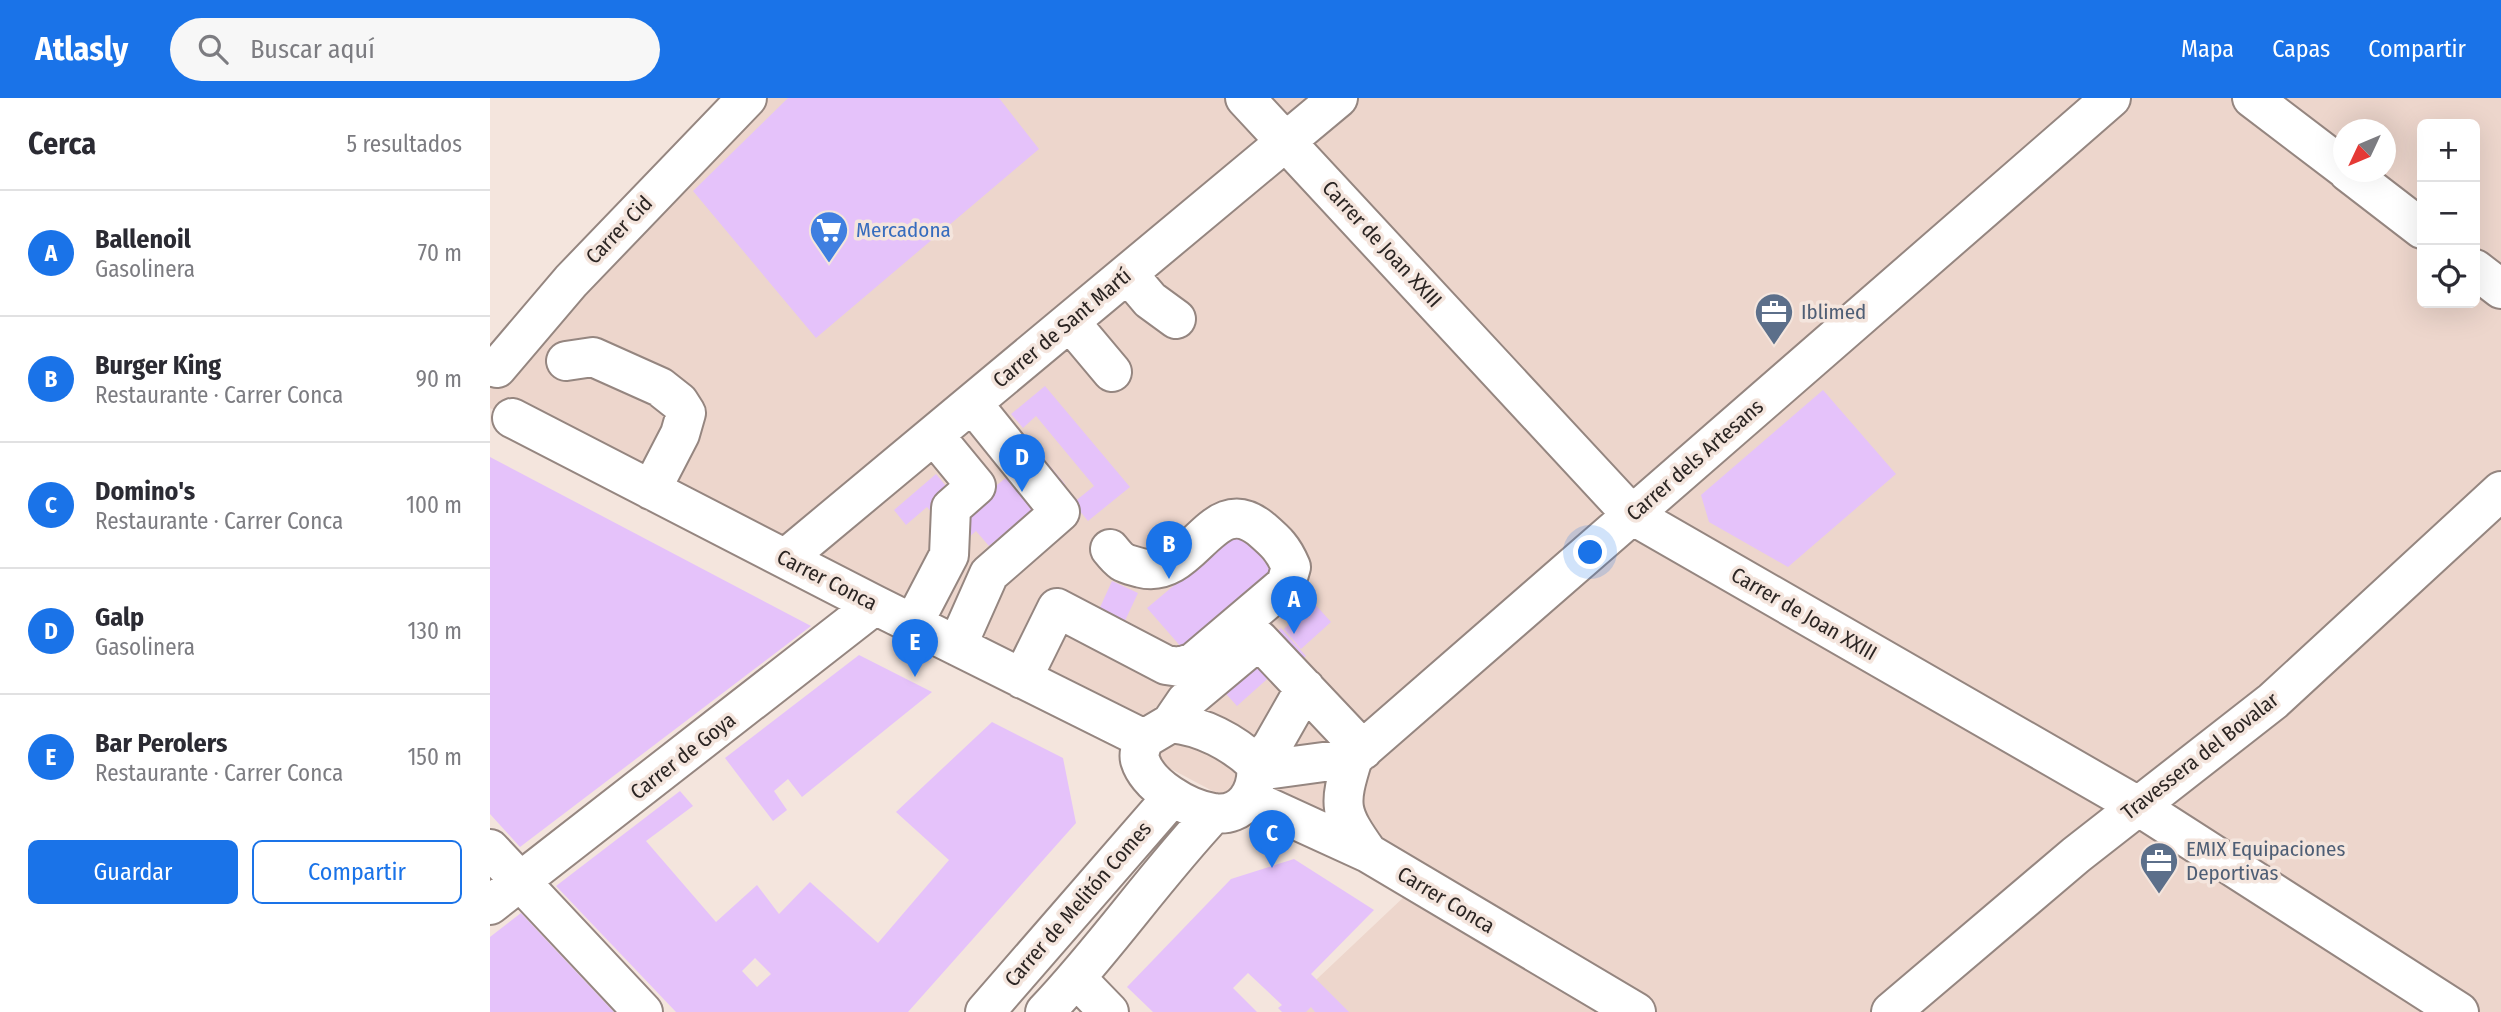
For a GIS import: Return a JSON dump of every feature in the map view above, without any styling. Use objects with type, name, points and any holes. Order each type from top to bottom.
[{"type":"street","name":"Carrer Cid","points":[[494,367],[571,281],[747,98]]},
{"type":"street","name":"Carrer de Joan XXIII","points":[[1245,98],[1632,515],[2138,806],[2459,1012]]},
{"type":"street","name":"Carrer de Sant Martí","points":[[786,558],[1338,98]]},
{"type":"street","name":"Carrer dels Artesans","points":[[1358,754],[2111,98]]},
{"type":"street","points":[[2252,98],[2333,160]]},
{"type":"street","points":[[2361,182],[2417,225]]},
{"type":"street","points":[[2480,273],[2501,289]]},
{"type":"street","points":[[1128,274],[1150,300],[1176,319]]},
{"type":"street","points":[[1070,322],[1112,372]]},
{"type":"street","points":[[566,361],[593,357],[660,387],[679,402],[686,413],[680,434],[650,490]]},
{"type":"street","points":[[494,367],[507,375],[516,396],[501,426]]},
{"type":"street","points":[[957,646],[989,573],[1060,512],[972,403]]},
{"type":"street","name":"Carrer Conca","points":[[501,426],[650,490],[1022,678],[1157,731]]},
{"type":"street","points":[[934,435],[976,486]]},
{"type":"street","points":[[913,624],[949,555],[951,508],[1014,454]]},
{"type":"street","name":"Travessera del Bovalar","points":[[1891,1012],[2138,806],[2273,701],[2501,491]]},
{"type":"street","points":[[1022,678],[1057,608],[1166,665],[1180,667],[1194,662],[1286,584],[1291,566],[1283,548],[1251,521],[1236,516],[1220,523],[1170,566],[1161,569],[1153,571],[1120,562],[1110,549]]},
{"type":"street","points":[[949,555],[989,573]]},
{"type":"street","name":"Carrer de Goya","points":[[490,905],[875,605]]},
{"type":"street","points":[[1305,688],[1236,810],[1214,813],[1172,797],[1148,778],[1139,757],[1157,731],[1186,701],[1259,640],[1305,688],[1358,754]]},
{"type":"street","points":[[1157,731],[1190,725],[1240,749],[1254,778]]},
{"type":"street","points":[[1254,778],[1358,754]]},
{"type":"street","points":[[1358,754],[1343,792],[1346,822],[1368,853]]},
{"type":"street","name":"Carrer Conca","points":[[1254,778],[1368,853],[1636,1012]]},
{"type":"street","name":"Carrer de Melitón Comes","points":[[985,1012],[1172,797]]},
{"type":"street","name":"Carrer de Melitón Comes","points":[[1045,1012],[1077,979],[1175,855],[1214,813]]},
{"type":"street","points":[[490,849],[643,1012]]},
{"type":"street","points":[[1077,979],[1110,1012]]},
{"type":"shaded area","points":[[747,98],[2501,98],[2501,1012],[1282,1012],[1407,894],[490,408],[490,346]]},
{"type":"building","name":"Mercadona","points":[[788,98],[999,98],[1039,149],[816,338],[693,191]]},
{"type":"building","points":[[1045,386],[1130,487],[1088,521],[1073,503],[1094,486],[1036,416],[1023,428],[1011,414]]},
{"type":"building","points":[[1823,390],[1896,474],[1788,567],[1709,522],[1701,495]]},
{"type":"building","points":[[1038,452],[1065,484],[989,546],[976,531],[960,545],[927,507],[906,525],[894,510],[936,474],[966,510]]},
{"type":"building","points":[[490,457],[811,626],[520,847],[490,814]]},
{"type":"building","points":[[1239,531],[1275,574],[1182,648],[1147,608]]},
{"type":"building","points":[[1112,581],[1138,593],[1123,625],[1097,614]]},
{"type":"building","points":[[1313,602],[1331,622],[1301,649],[1284,629]]},
{"type":"building","points":[[1281,628],[1306,656],[1298,663],[1292,657],[1237,706],[1219,686]]},
{"type":"building","points":[[859,655],[932,692],[802,797],[788,779],[774,791],[787,810],[773,821],[725,758]]},
{"type":"building","points":[[992,722],[1063,758],[1076,823],[908,1012],[676,1012],[556,886],[680,791],[693,806],[646,841],[716,922],[757,885],[779,914],[810,882],[878,943],[949,860],[896,812]],"holes":[[[755,958],[771,974],[757,987],[742,971]]]},
{"type":"building","points":[[1294,859],[1374,910],[1311,974],[1349,1012],[1315,1012],[1311,1007],[1306,1012],[1282,1012],[1278,1008],[1282,1005],[1248,973],[1233,988],[1257,1012],[1153,1012],[1127,987],[1231,879]]},
{"type":"building","points":[[521,913],[614,1012],[490,1012],[490,937]]},
{"type":"place","name":"Mercadona","points":[[829,264]]},
{"type":"place","name":"Iblimed","points":[[1774,346]]},
{"type":"place","name":"Galp","points":[[1022,492]]},
{"type":"place","name":"Burger King","points":[[1169,579]]},
{"type":"place","name":"Ballenoil","points":[[1294,634]]},
{"type":"place","name":"Bar Perolers","points":[[915,677]]},
{"type":"place","name":"Domino's","points":[[1272,868]]},
{"type":"place","name":"EMIX Equipaciones Deportivas","points":[[2159,895]]}]
